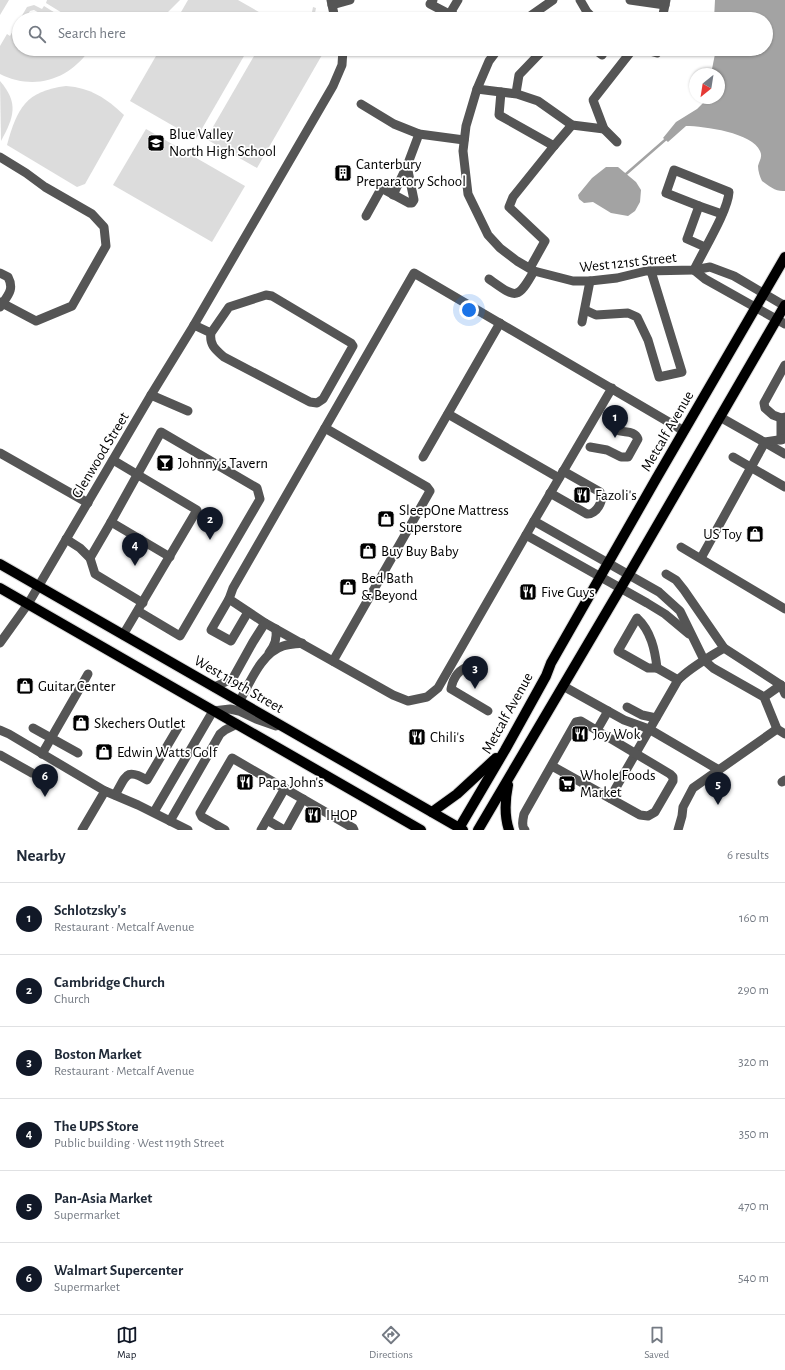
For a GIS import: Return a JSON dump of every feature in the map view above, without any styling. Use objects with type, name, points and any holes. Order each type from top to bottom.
[{"type":"main road","name":"Metcalf Avenue","points":[[460,829],[546,676],[551,662],[785,257]]},
{"type":"main road","points":[[478,830],[720,417],[781,322],[785,306]]},
{"type":"main road","name":"West 119th Street","points":[[0,564],[460,829]]},
{"type":"main road","points":[[0,588],[420,830]]},
{"type":"main road","points":[[432,812],[457,794],[505,750]]},
{"type":"main road","points":[[508,779],[505,802],[505,816],[508,830]]},
{"type":"street","points":[[334,12],[331,2],[350,0]]},
{"type":"street","points":[[433,0],[430,4],[444,12]]},
{"type":"street","points":[[453,12],[452,10],[458,0]]},
{"type":"street","points":[[536,12],[553,0]]},
{"type":"street","points":[[580,0],[587,12]]},
{"type":"street","points":[[630,0],[665,2],[663,12]]},
{"type":"street","name":"Glenwood Street","points":[[0,643],[39,586],[336,82],[342,65],[343,56]]},
{"type":"street","name":"West 121st Street","points":[[493,56],[477,88],[466,126],[463,150],[468,194],[488,235],[500,248],[532,270],[573,281],[617,278],[651,271],[694,270],[710,267],[734,276],[785,306]]},
{"type":"street","points":[[516,93],[519,75],[537,56]]},
{"type":"street","points":[[617,142],[604,129],[593,100],[628,56]]},
{"type":"street","points":[[477,88],[516,93],[538,101],[572,125],[604,129]]},
{"type":"street","points":[[501,92],[500,115],[554,146]]},
{"type":"street","points":[[361,104],[394,124],[419,134],[464,140]]},
{"type":"street","points":[[489,279],[505,290],[516,294],[525,287],[545,242],[509,207],[514,197],[572,125]]},
{"type":"street","points":[[393,195],[407,166],[419,134]]},
{"type":"street","points":[[0,157],[45,187],[92,214],[104,227],[106,246],[72,306],[36,322],[1,304],[12,286],[8,277],[0,273]]},
{"type":"street","points":[[366,216],[381,189],[409,203],[412,203],[414,200],[407,166]]},
{"type":"street","points":[[694,270],[729,201],[729,192],[674,170],[666,193],[722,214]]},
{"type":"street","points":[[699,206],[687,239],[705,247]]},
{"type":"street","name":"West 121st Street","points":[[694,270],[705,279],[781,322]]},
{"type":"street","points":[[585,310],[596,315],[628,313],[637,318],[648,340],[659,377],[682,372],[651,271]]},
{"type":"street","points":[[248,612],[231,641],[211,630],[229,599],[233,588],[414,273],[684,431]]},
{"type":"street","points":[[582,322],[590,281]]},
{"type":"street","points":[[266,295],[272,296],[351,343],[353,346],[323,399],[318,403],[310,402],[224,357],[212,347],[210,338],[212,333],[229,307],[266,295]]},
{"type":"street","points":[[423,457],[500,323]]},
{"type":"street","points":[[194,325],[212,333]]},
{"type":"street","points":[[764,442],[783,439],[783,418],[773,415],[765,408],[764,403],[785,365]]},
{"type":"street","points":[[229,599],[265,623],[392,695],[408,701],[427,697],[438,688],[612,388]]},
{"type":"street","points":[[151,395],[188,411]]},
{"type":"street","points":[[448,414],[561,474],[600,492],[602,500],[595,512],[587,514],[550,493]]},
{"type":"street","points":[[590,447],[607,450],[621,457],[628,456],[638,439],[637,436],[631,432],[621,432],[610,426],[608,422],[612,415]]},
{"type":"street","points":[[720,417],[785,454]]},
{"type":"street","points":[[325,428],[427,487],[430,491],[333,661]]},
{"type":"street","points":[[90,558],[161,432],[257,488],[260,499],[180,636],[138,611]]},
{"type":"street","points":[[701,558],[764,442]]},
{"type":"street","points":[[0,452],[88,503]]},
{"type":"street","points":[[733,457],[785,487]]},
{"type":"street","points":[[113,460],[197,510],[123,635]]},
{"type":"street","points":[[534,521],[659,592],[680,611],[704,660],[713,668],[764,697],[777,729],[785,734]]},
{"type":"street","points":[[111,522],[170,557]]},
{"type":"street","points":[[526,535],[665,614],[692,636]]},
{"type":"street","points":[[66,539],[80,548],[90,558],[95,574],[143,603]]},
{"type":"street","points":[[681,547],[785,608]]},
{"type":"street","points":[[666,574],[676,580],[684,590],[724,648],[782,686],[785,694]]},
{"type":"street","points":[[657,668],[651,638],[646,628],[637,618],[618,651],[648,668],[657,668],[678,680]]},
{"type":"street","points":[[214,687],[232,678],[252,642],[265,623]]},
{"type":"street","points":[[239,702],[258,668],[275,644],[277,636],[276,629]]},
{"type":"street","points":[[269,654],[283,646],[302,643]]},
{"type":"street","points":[[610,798],[678,680],[704,660],[724,648]]},
{"type":"street","points":[[470,666],[460,671],[456,676],[452,684],[452,689],[488,711]]},
{"type":"street","points":[[42,754],[88,674]]},
{"type":"street","points":[[563,686],[624,720],[649,729],[718,770]]},
{"type":"street","points":[[764,697],[782,686]]},
{"type":"street","points":[[627,707],[642,715],[656,718]]},
{"type":"street","points":[[154,812],[213,711],[230,709],[239,711],[256,719],[294,732]]},
{"type":"street","points":[[597,730],[608,711]]},
{"type":"street","points":[[525,830],[523,828],[522,820],[524,814],[576,722],[581,721],[670,774],[673,777],[673,781],[655,812],[648,816],[640,815],[552,766]]},
{"type":"street","points":[[170,821],[220,734],[236,724]]},
{"type":"street","points":[[115,795],[126,776],[130,774],[138,774],[147,780],[179,726]]},
{"type":"street","points":[[33,728],[78,753]]},
{"type":"street","points":[[678,830],[683,807],[693,788],[777,729]]},
{"type":"street","points":[[0,730],[105,791],[154,812],[188,830]]},
{"type":"street","points":[[0,755],[32,773]]},
{"type":"street","points":[[225,830],[202,817],[200,813],[232,758],[353,828],[354,830]]},
{"type":"street","points":[[261,830],[285,788]]},
{"type":"street","points":[[86,829],[105,791]]},
{"type":"street","points":[[267,820],[285,830],[303,799]]},
{"type":"shaded area","points":[[0,0],[9,0],[0,15]]},
{"type":"shaded area","points":[[47,0],[180,0],[168,12],[61,12],[46,3]]},
{"type":"shaded area","points":[[188,0],[238,0],[259,12],[181,12]]},
{"type":"shaded area","points":[[715,0],[785,0],[785,191],[776,190],[762,181],[758,168],[761,157],[760,151],[756,145],[738,135],[704,127],[686,126],[668,142],[663,138],[676,122],[697,109],[702,104],[725,104],[725,68],[712,68],[715,56],[773,56],[773,12],[714,12]]},
{"type":"shaded area","points":[[34,5],[42,9],[44,6],[54,12],[38,12],[34,10],[24,12],[27,7]]},
{"type":"shaded area","points":[[313,7],[316,8],[315,12],[312,12]]},
{"type":"shaded area","points":[[12,32],[12,56],[84,56],[72,68],[50,80],[25,82],[13,79],[0,74],[0,46],[7,34],[10,36]]},
{"type":"shaded area","points":[[156,56],[244,56],[196,139],[130,101]]},
{"type":"shaded area","points":[[254,56],[321,56],[257,168],[206,139]]},
{"type":"shaded area","points":[[0,81],[10,96],[12,103],[9,125],[1,141]]},
{"type":"shaded area","points":[[66,86],[83,89],[98,95],[124,115],[85,184],[77,187],[7,145],[20,111],[32,97],[52,88]]},
{"type":"shaded area","points":[[146,129],[245,186],[212,242],[113,185]]},
{"type":"shaded area","points":[[606,167],[618,167],[636,182],[641,190],[640,202],[635,211],[628,216],[611,213],[593,202],[584,203],[579,199],[578,195],[592,178]]},
{"type":"waterway","points":[[626,174],[665,140]]},
{"type":"place","name":"Blue Valley North High School","points":[[156,143]]},
{"type":"place","name":"Canterbury Preparatory School","points":[[343,173]]},
{"type":"place","name":"Schlotzsky's","points":[[615,438]]},
{"type":"place","name":"Johnny's Tavern","points":[[165,463]]},
{"type":"place","name":"Fazoli's","points":[[582,495]]},
{"type":"place","name":"SleepOne Mattress Superstore","points":[[386,519]]},
{"type":"place","name":"US Toy","points":[[755,534]]},
{"type":"place","name":"Cambridge Church","points":[[210,540]]},
{"type":"place","name":"Buy Buy Baby","points":[[368,551]]},
{"type":"place","name":"The UPS Store","points":[[135,566]]},
{"type":"place","name":"Bed Bath & Beyond","points":[[348,587]]},
{"type":"place","name":"Five Guys","points":[[528,592]]},
{"type":"place","name":"Guitar Center","points":[[25,686]]},
{"type":"place","name":"Boston Market","points":[[475,689]]},
{"type":"place","name":"Skechers Outlet","points":[[81,723]]},
{"type":"place","name":"Joy Wok","points":[[580,734]]},
{"type":"place","name":"Chili's","points":[[417,737]]},
{"type":"place","name":"Edwin Watts Golf","points":[[104,752]]},
{"type":"place","name":"Papa John's","points":[[245,782]]},
{"type":"place","name":"Whole Foods Market","points":[[567,784]]},
{"type":"place","name":"Walmart Supercenter","points":[[45,797]]},
{"type":"place","name":"Pan-Asia Market","points":[[718,805]]},
{"type":"place","name":"IHOP","points":[[313,815]]}]
